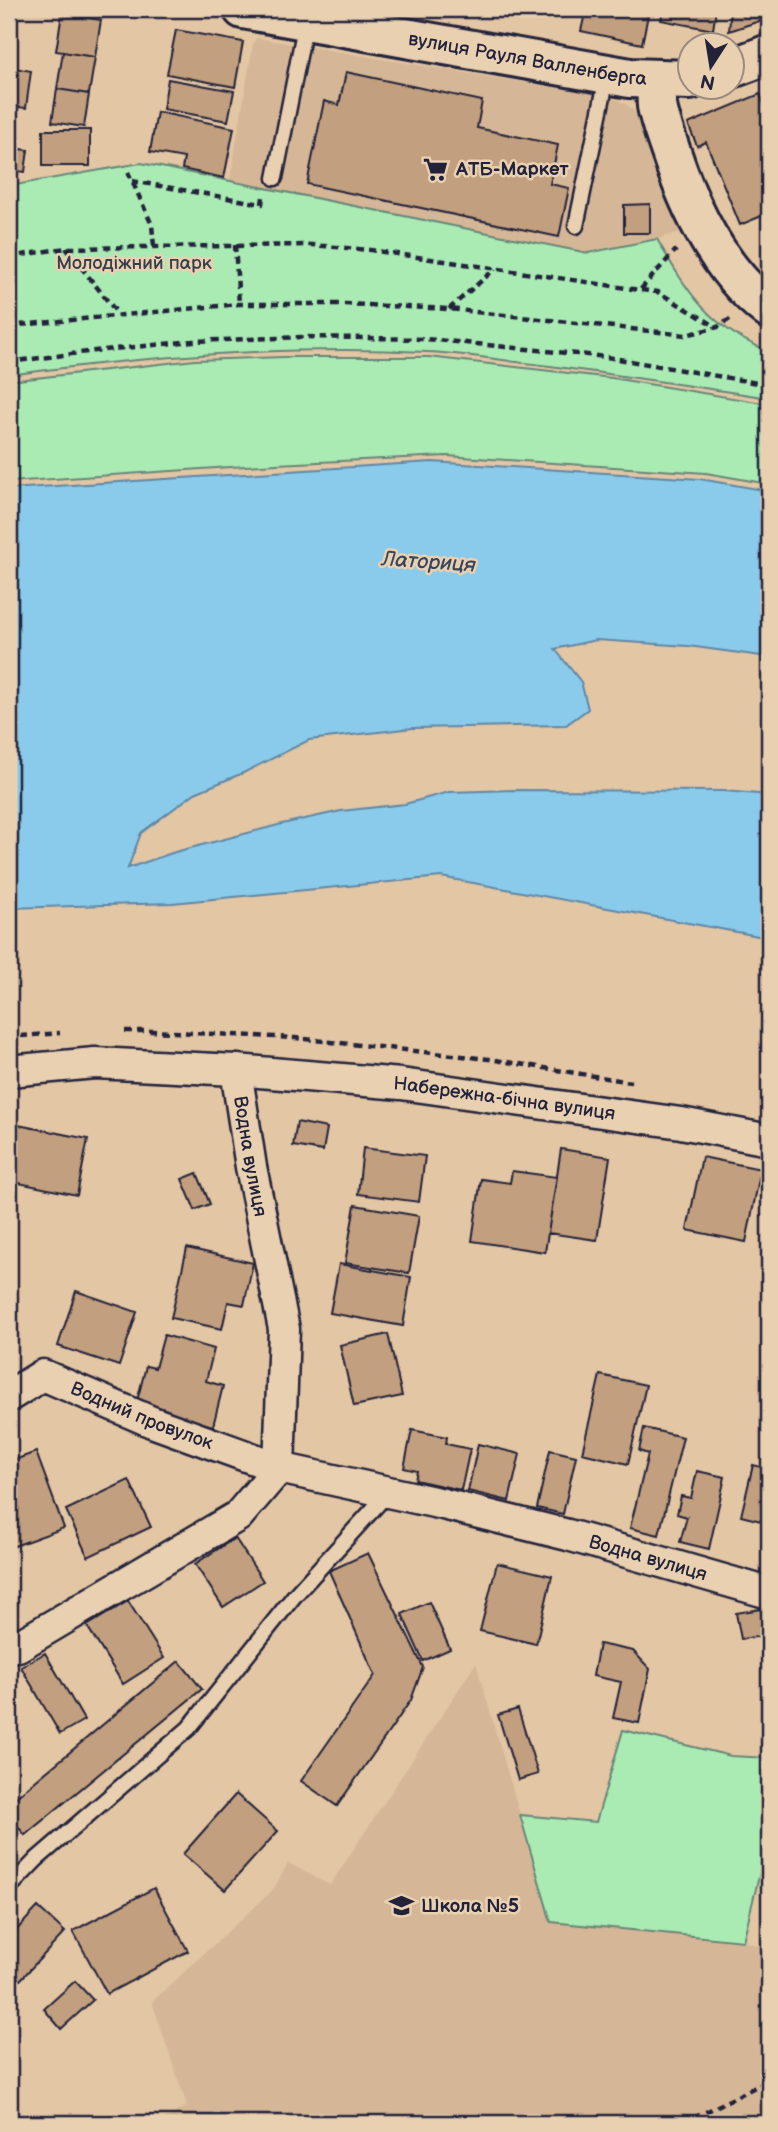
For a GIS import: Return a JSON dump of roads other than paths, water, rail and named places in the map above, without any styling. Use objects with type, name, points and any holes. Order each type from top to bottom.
[{"type":"street","name":"вулиця Рауля Валленберга","points":[[243,9],[630,78],[674,80]]},
{"type":"street","points":[[746,63],[769,54]]},
{"type":"street","points":[[674,80],[657,102],[659,118],[677,171],[694,212],[721,258],[755,298],[753,311]]},
{"type":"street","name":"Водна вулиця","points":[[9,1071],[94,1063],[236,1070],[251,1167],[284,1329],[279,1468],[569,1535],[769,1593]]},
{"type":"street","name":"Набережна-бічна вулиця","points":[[236,1070],[401,1084],[681,1123],[769,1140]]},
{"type":"street","name":"Водний провулок","points":[[9,1396],[43,1375],[152,1422],[279,1468]]},
{"type":"street","points":[[18,1646],[238,1516],[279,1468]]},
{"type":"lane","points":[[275,178],[306,20]]},
{"type":"lane","points":[[576,226],[607,74]]},
{"type":"lane","points":[[9,1888],[37,1859],[189,1728],[295,1595],[388,1493]]},
{"type":"water","name":"Латориця","points":[[432,462],[700,479],[769,491],[769,657],[688,646],[596,640],[555,649],[581,682],[588,709],[566,725],[413,728],[309,740],[195,793],[141,833],[128,868],[175,852],[282,824],[341,811],[405,804],[449,792],[724,791],[769,795],[769,938],[441,877],[172,903],[9,908],[9,489]]},
{"type":"place","name":"АТБ-Маркет","points":[[436,169]]},
{"type":"place","name":"Школа №5","points":[[401,1906]]},
{"type":"park label","name":"Молодіжний парк","points":[[134,263]]}]
